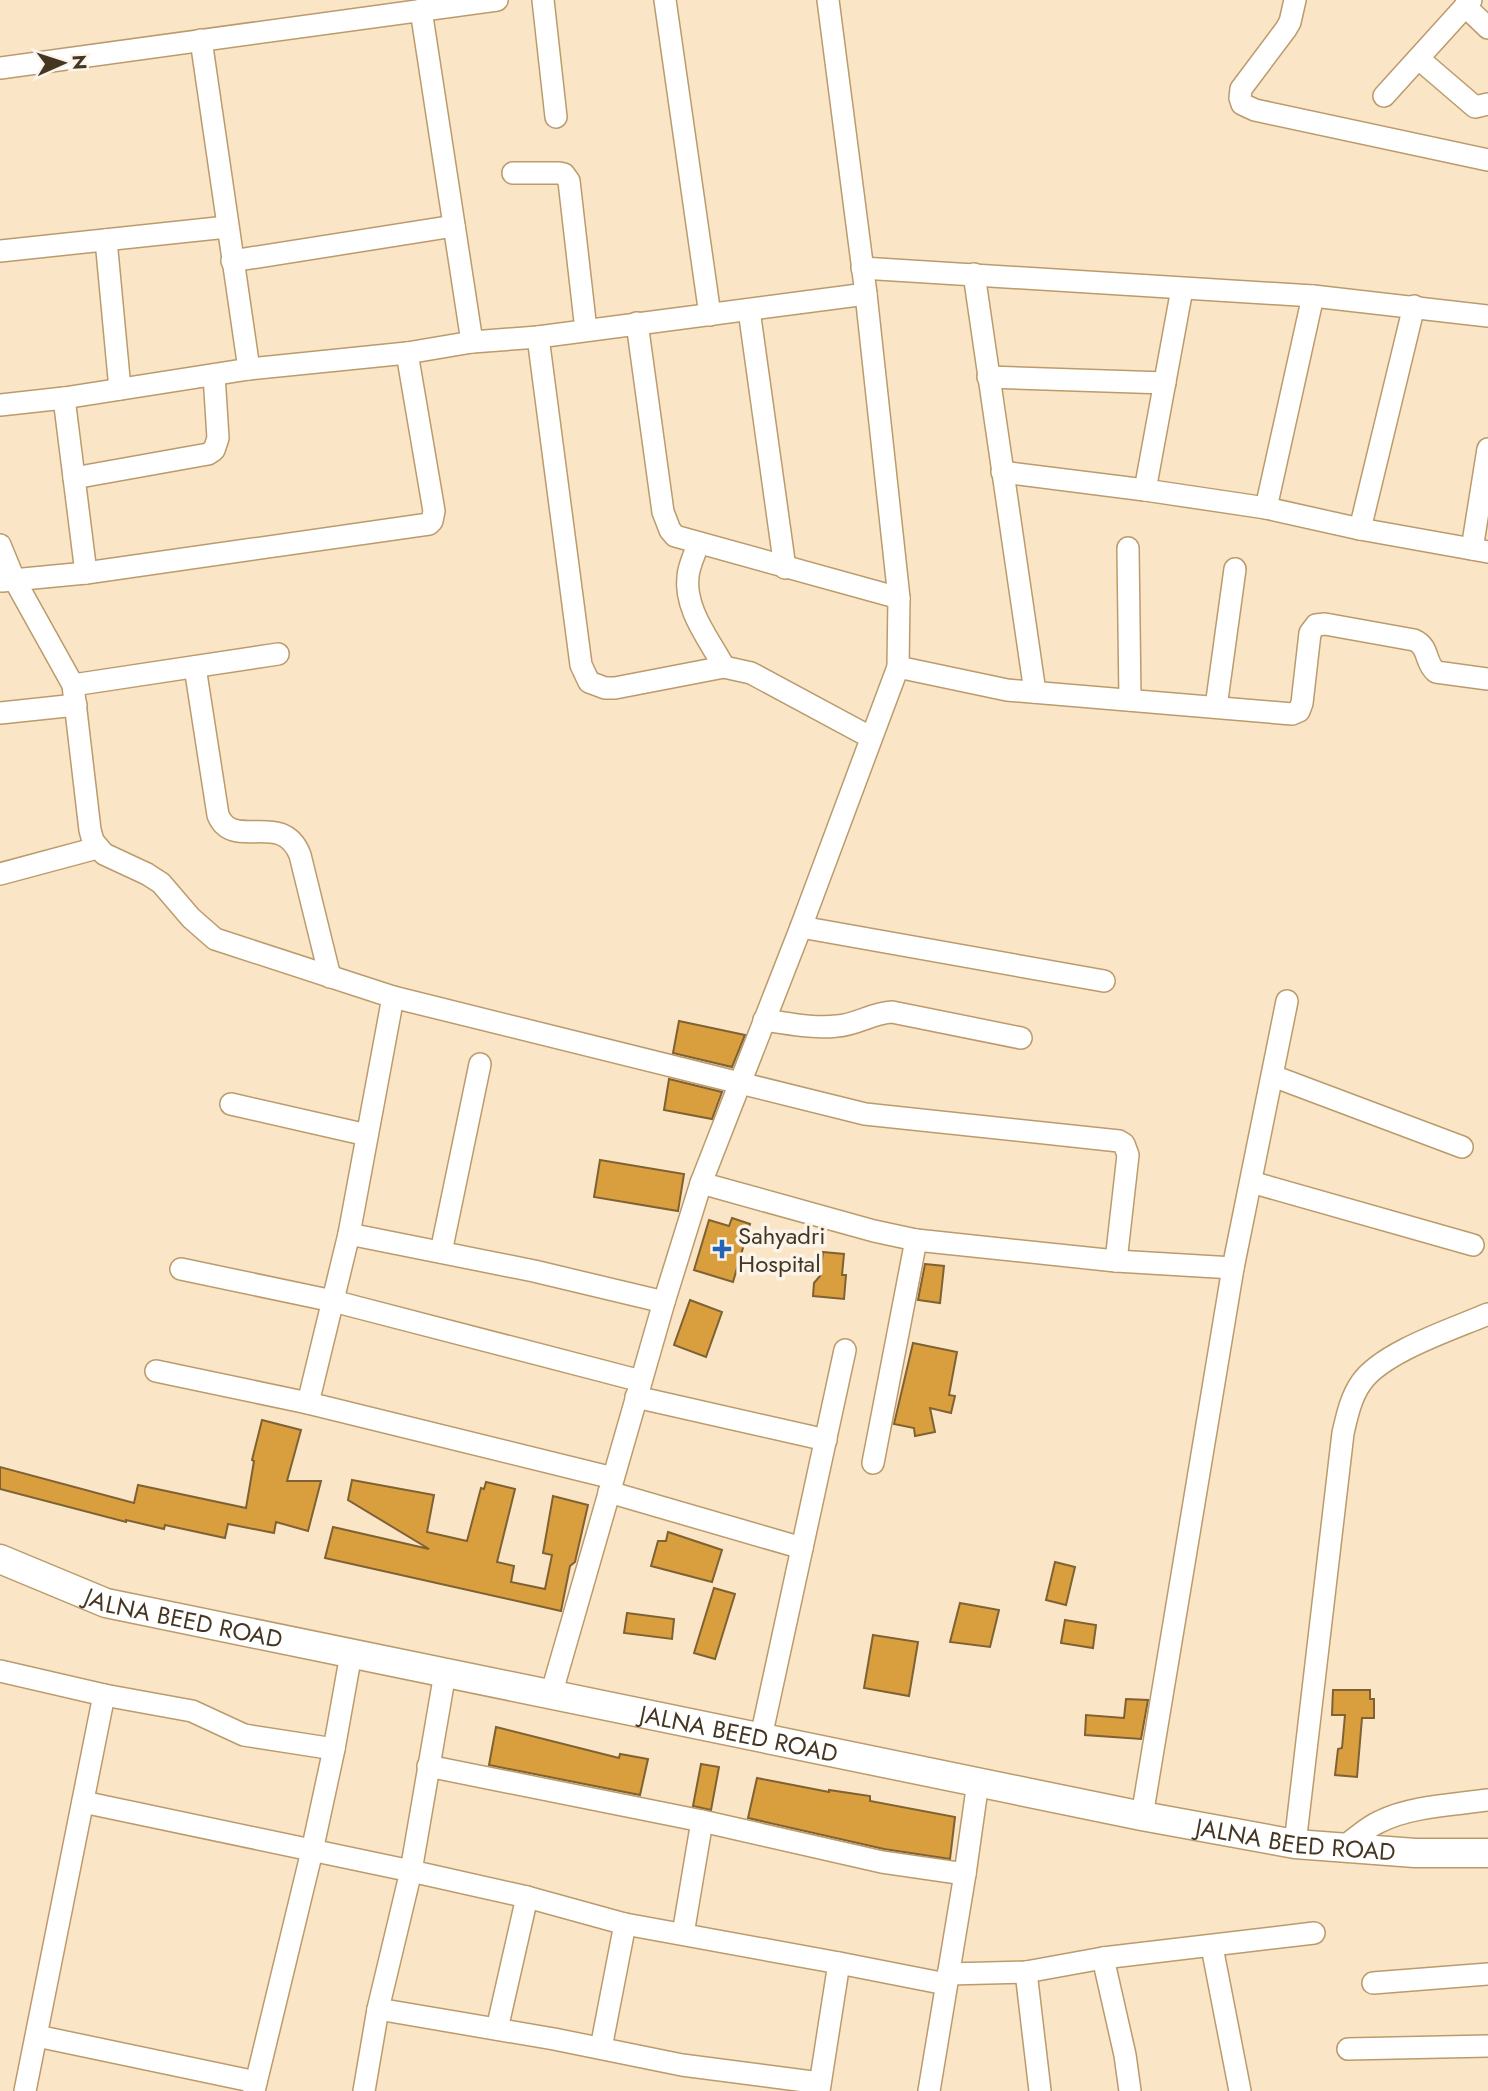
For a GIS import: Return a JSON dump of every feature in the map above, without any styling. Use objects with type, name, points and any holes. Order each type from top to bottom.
[{"type":"main road","name":"JALNA BEED ROAD","points":[[0,1559],[106,1603],[1142,1816],[1294,1844],[1415,1853],[1488,1853]]},
{"type":"street","points":[[0,68],[497,0]]},
{"type":"street","points":[[543,0],[556,117]]},
{"type":"street","points":[[665,0],[710,315]]},
{"type":"street","points":[[551,1695],[701,1183],[801,927],[898,667],[900,598],[866,294],[828,0]]},
{"type":"street","points":[[1294,0],[1286,29],[1241,89],[1242,104],[1255,110],[1488,160]]},
{"type":"street","points":[[1384,96],[1468,3],[1488,28]]},
{"type":"street","points":[[421,10],[472,342]]},
{"type":"street","points":[[201,40],[249,369]]},
{"type":"street","points":[[1419,59],[1475,107],[1488,104]]},
{"type":"street","points":[[513,173],[559,173],[564,174],[569,181],[586,330]]},
{"type":"street","points":[[232,261],[454,226]]},
{"type":"street","points":[[0,251],[227,227]]},
{"type":"street","points":[[106,240],[120,389]]},
{"type":"street","points":[[862,268],[1313,296],[1488,316]]},
{"type":"street","points":[[974,274],[1035,692]]},
{"type":"street","points":[[1145,490],[1182,289]]},
{"type":"street","points":[[0,405],[64,398],[249,369],[407,353],[472,342],[538,337],[866,294]]},
{"type":"street","points":[[1266,508],[1313,296]]},
{"type":"street","points":[[1360,529],[1414,306]]},
{"type":"street","points":[[749,310],[785,568]]},
{"type":"street","points":[[637,323],[663,512],[675,536],[900,598]]},
{"type":"street","points":[[538,337],[584,676],[595,686],[615,688],[724,667],[751,673],[870,737]]},
{"type":"street","points":[[7,580],[86,573],[429,524],[434,511],[407,353]]},
{"type":"street","points":[[74,478],[208,454],[214,450],[218,438],[215,375]]},
{"type":"street","points":[[988,377],[1165,383]]},
{"type":"street","points":[[64,398],[86,573]]},
{"type":"street","points":[[1002,472],[1266,508],[1480,551],[1488,449]]},
{"type":"street","points":[[0,544],[7,580],[74,695],[90,830],[97,848],[114,860],[161,883],[191,918],[215,939],[393,997],[738,1084],[891,1119],[1119,1141],[1128,1149],[1128,1155],[1116,1261]]},
{"type":"street","points":[[698,544],[688,573],[688,594],[691,607],[724,667]]},
{"type":"street","points":[[1128,548],[1130,700]]},
{"type":"street","points":[[1216,707],[1235,569]]},
{"type":"street","points":[[898,667],[1007,690],[1287,714],[1296,713],[1302,703],[1310,634],[1312,628],[1320,624],[1414,640],[1425,648],[1430,667],[1436,672],[1488,679]]},
{"type":"street","points":[[0,713],[195,667],[278,654]]},
{"type":"street","points":[[195,667],[221,823],[228,829],[281,834],[292,841],[300,855],[330,977]]},
{"type":"street","points":[[0,874],[97,848]]},
{"type":"street","points":[[801,927],[1104,981]]},
{"type":"street","points":[[308,1403],[349,1234],[393,997]]},
{"type":"street","points":[[1142,1816],[1233,1268],[1287,1001]]},
{"type":"street","points":[[764,1020],[834,1027],[854,1023],[872,1015],[892,1012],[1021,1038]]},
{"type":"street","points":[[441,1252],[480,1064]]},
{"type":"street","points":[[1273,1076],[1462,1147]]},
{"type":"street","points":[[231,1104],[367,1135]]},
{"type":"street","points":[[1251,1182],[1473,1245]]},
{"type":"street","points":[[701,1183],[916,1240],[1116,1261],[1233,1268]]},
{"type":"street","points":[[349,1234],[664,1302]]},
{"type":"street","points":[[873,1463],[916,1240]]},
{"type":"street","points":[[181,1269],[332,1301],[826,1440]]},
{"type":"street","points":[[1294,1844],[1343,1433],[1350,1406],[1360,1384],[1377,1365],[1488,1314]]},
{"type":"street","points":[[761,1737],[845,1350]]},
{"type":"street","points":[[156,1371],[308,1403],[611,1485],[802,1548]]},
{"type":"street","points":[[37,2036],[255,2087],[312,1851],[351,1654]]},
{"type":"street","points":[[0,1671],[104,1695],[192,1711],[244,1735],[334,1749]]},
{"type":"street","points":[[364,2091],[378,2009],[411,1871],[445,1673]]},
{"type":"street","points":[[25,2091],[104,1695]]},
{"type":"street","points":[[428,1766],[702,1821],[882,1862],[965,1874]]},
{"type":"street","points":[[929,2091],[978,1782]]},
{"type":"street","points":[[1343,1847],[1377,1823],[1392,1816],[1488,1800]]},
{"type":"street","points":[[83,1802],[527,1897],[625,1924],[839,1963],[947,1979],[1026,1972],[1103,1958],[1314,1933]]},
{"type":"street","points":[[683,1934],[702,1821]]},
{"type":"street","points":[[497,2029],[527,1897]]},
{"type":"street","points":[[601,2048],[625,1924]]},
{"type":"street","points":[[1212,1947],[1240,2091]]},
{"type":"street","points":[[1103,1958],[1125,2055],[1130,2091]]},
{"type":"street","points":[[378,2009],[682,2065],[819,2087],[839,1963]]},
{"type":"street","points":[[1026,1972],[1040,2091]]},
{"type":"street","points":[[1373,1983],[1488,1974]]},
{"type":"street","points":[[1348,2049],[1488,2046]]},
{"type":"building","points":[[679,1021],[745,1035],[732,1067],[673,1053]]},
{"type":"building","points":[[669,1079],[722,1092],[712,1119],[664,1110]]},
{"type":"building","points":[[600,1160],[684,1174],[678,1211],[594,1197]]},
{"type":"building","points":[[732,1218],[750,1224],[733,1282],[694,1270],[709,1220],[729,1226]]},
{"type":"building","points":[[823,1252],[844,1254],[844,1299],[813,1296],[814,1283],[820,1276]]},
{"type":"building","points":[[925,1264],[944,1266],[940,1303],[918,1300]]},
{"type":"building","points":[[690,1300],[722,1312],[706,1357],[674,1345]]},
{"type":"building","points":[[913,1343],[957,1352],[949,1395],[955,1396],[951,1413],[930,1408],[935,1432],[915,1436],[914,1428],[894,1424]]},
{"type":"building","points":[[262,1420],[301,1430],[287,1481],[321,1481],[308,1531],[276,1522],[274,1533],[228,1524],[225,1538],[165,1525],[164,1529],[126,1522],[0,1489],[0,1467],[134,1503],[138,1485],[246,1508],[254,1461],[252,1460]]},
{"type":"building","points":[[352,1480],[434,1495],[427,1532],[467,1541],[481,1488],[484,1489],[486,1482],[515,1489],[497,1562],[514,1566],[511,1582],[545,1589],[552,1555],[543,1553],[553,1496],[588,1505],[575,1562],[570,1566],[561,1611],[325,1558],[333,1527],[429,1549],[348,1500]]},
{"type":"building","points":[[668,1532],[722,1550],[712,1582],[651,1566],[658,1541],[666,1541]]},
{"type":"building","points":[[1055,1562],[1075,1567],[1066,1605],[1046,1600]]},
{"type":"building","points":[[714,1588],[735,1594],[715,1659],[694,1653]]},
{"type":"building","points":[[960,1603],[999,1610],[990,1647],[950,1642]]},
{"type":"building","points":[[627,1613],[674,1619],[672,1639],[624,1633]]},
{"type":"building","points":[[1065,1620],[1096,1625],[1093,1648],[1061,1643]]},
{"type":"building","points":[[873,1635],[918,1642],[909,1696],[864,1688]]},
{"type":"building","points":[[1333,1690],[1370,1690],[1370,1699],[1374,1699],[1374,1718],[1362,1718],[1357,1777],[1335,1775],[1338,1749],[1342,1748],[1345,1715],[1332,1715]]},
{"type":"building","points":[[1126,1699],[1148,1700],[1141,1739],[1085,1735],[1086,1715],[1124,1718]]},
{"type":"building","points":[[496,1727],[619,1758],[620,1754],[648,1759],[640,1795],[489,1765]]},
{"type":"building","points":[[701,1764],[719,1767],[711,1810],[693,1806]]},
{"type":"building","points":[[757,1778],[829,1792],[870,1796],[870,1801],[955,1817],[950,1859],[884,1849],[748,1818]]},
{"type":"place","name":"Sahyadri Hospital","points":[[722,1249]]}]
